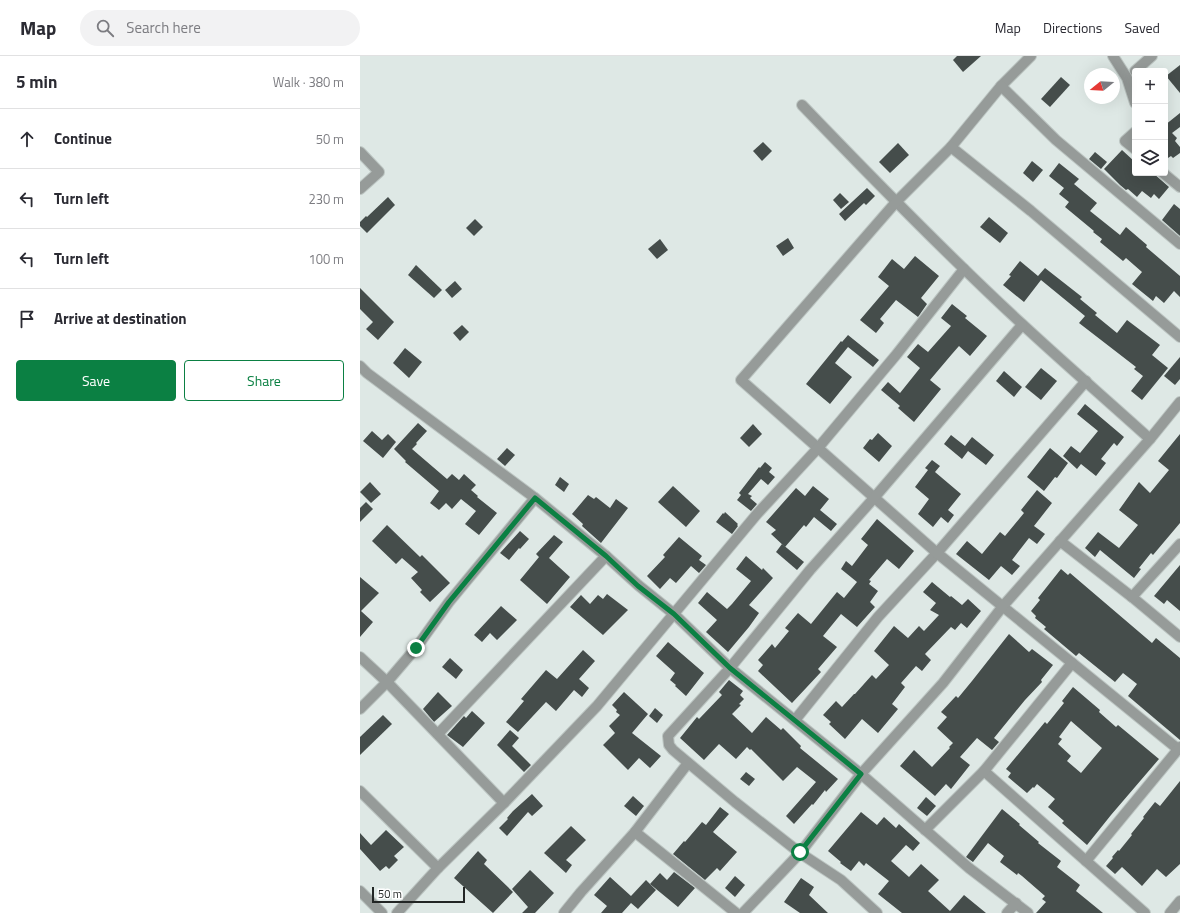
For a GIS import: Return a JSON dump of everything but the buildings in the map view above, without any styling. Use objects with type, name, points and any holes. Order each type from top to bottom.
[{"type":"street","points":[[1031,56],[1001,86],[951,147],[896,202],[741,380],[937,553],[1179,748],[1086,861]]},
{"type":"street","points":[[1113,56],[1127,78],[1132,94]]},
{"type":"street","points":[[1138,68],[1152,56]]},
{"type":"street","points":[[1127,78],[1132,74]]},
{"type":"street","points":[[1001,86],[1056,140],[1180,244]]},
{"type":"street","points":[[802,105],[896,202],[1022,325],[1086,380],[1150,439]]},
{"type":"street","points":[[1132,135],[1125,141],[1132,147]]},
{"type":"street","points":[[951,147],[1031,211],[1180,337]]},
{"type":"street","points":[[360,152],[379,172],[360,190]]},
{"type":"street","points":[[1167,176],[1180,187]]},
{"type":"street","points":[[397,913],[438,868],[504,803],[597,706],[757,514],[818,448],[896,355],[964,269]]},
{"type":"street","points":[[877,913],[841,880],[800,852],[735,802],[688,763],[669,745],[668,736],[730,668],[810,570],[874,498],[1022,325]]},
{"type":"street","points":[[362,373],[535,498],[606,556],[638,586],[674,614],[730,668],[861,774],[969,868],[1028,913]]},
{"type":"street","points":[[795,720],[878,617],[937,553],[1086,380]]},
{"type":"street","points":[[743,913],[800,852],[861,774],[943,683],[1004,606],[1150,439],[1180,402]]},
{"type":"street","points":[[360,709],[387,682],[416,648],[449,602],[535,498]]},
{"type":"street","points":[[1060,541],[1132,596],[1180,637]]},
{"type":"street","points":[[1132,596],[1180,544]]},
{"type":"street","points":[[438,734],[606,556]]},
{"type":"street","points":[[360,657],[387,682],[504,803]]},
{"type":"street","points":[[925,830],[984,771],[1072,663]]},
{"type":"street","points":[[564,913],[634,832],[688,763]]},
{"type":"street","points":[[984,771],[1145,913]]},
{"type":"street","points":[[360,791],[438,868]]},
{"type":"street","points":[[634,832],[736,913]]},
{"type":"street","points":[[360,891],[382,913]]},
{"type":"street","points":[[1170,913],[1180,901]]},
{"type":"street","points":[[1007,913],[1016,903]]},
{"type":"route","points":[[416,648],[449,602],[535,498],[606,556],[638,586],[674,614],[730,668],[861,774],[800,852]]}]
